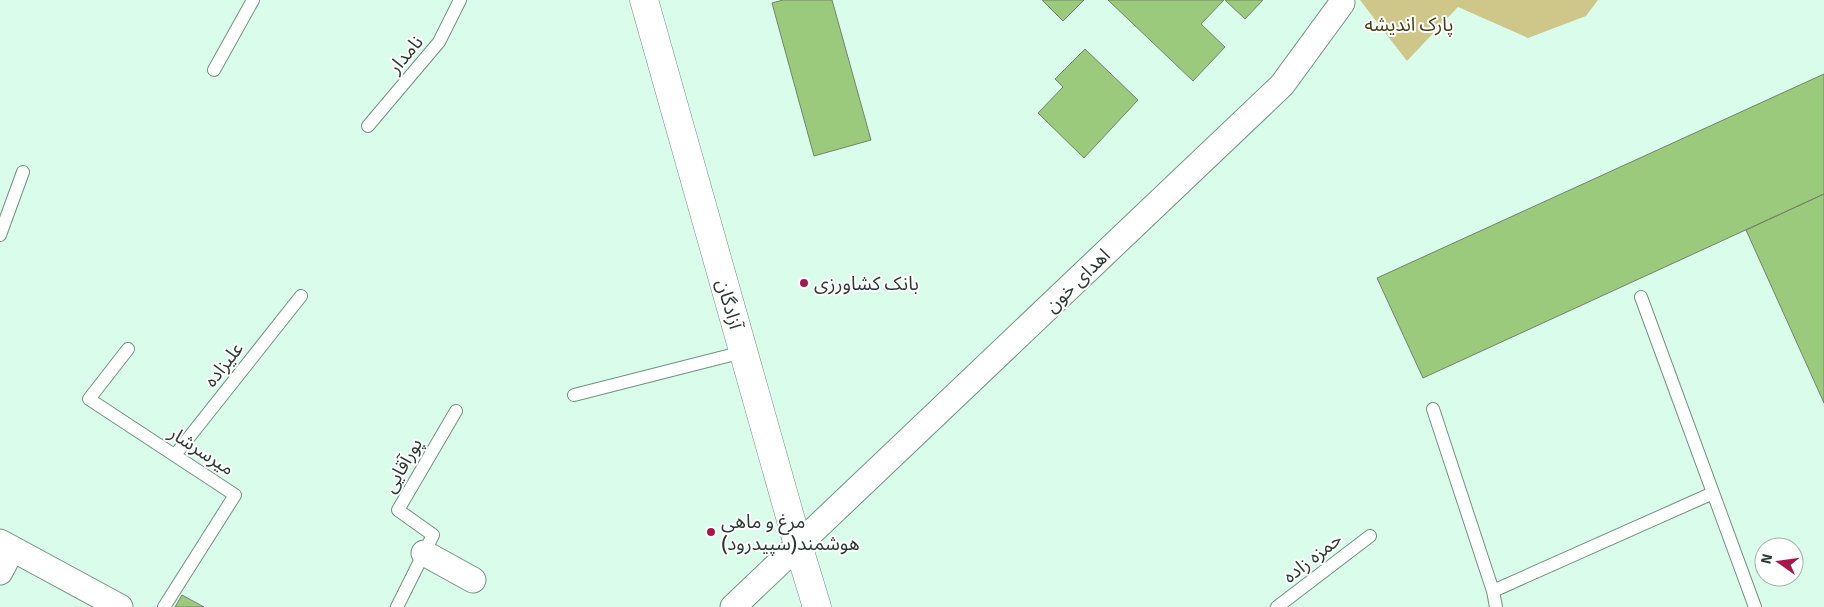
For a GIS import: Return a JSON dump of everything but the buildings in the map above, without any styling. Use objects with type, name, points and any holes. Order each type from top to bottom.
[{"type":"main road","name":"آزادگان","points":[[644,0],[817,607]]},
{"type":"street","name":"اهدای خون","points":[[734,607],[1282,85],[1342,3]]},
{"type":"street","points":[[0,572],[6,546],[120,607]]},
{"type":"street","points":[[424,553],[473,580]]},
{"type":"lane","points":[[214,70],[253,0]]},
{"type":"lane","name":"نامدار","points":[[368,126],[439,42],[460,0]]},
{"type":"lane","points":[[0,234],[23,172]]},
{"type":"lane","name":"علیزاده","points":[[175,455],[301,296]]},
{"type":"lane","points":[[1641,296],[1755,607]]},
{"type":"lane","name":"میرسرشار","points":[[128,349],[89,399],[235,495],[164,607]]},
{"type":"lane","points":[[574,394],[743,352]]},
{"type":"lane","points":[[1433,409],[1493,591],[1496,607]]},
{"type":"lane","name":"پورآقایی","points":[[397,607],[433,535],[398,510],[456,411]]},
{"type":"lane","points":[[1493,591],[1713,493]]},
{"type":"lane","name":"حمزه زاده","points":[[1277,607],[1370,536]]},
{"type":"green space","name":"پارک اندیشه","points":[[1360,0],[1598,0],[1586,16],[1528,38],[1458,7],[1407,61]]},
{"type":"place","name":"بانک کشاورزی","points":[[804,283]]},
{"type":"place","name":"مرغ و ماهی هوشمند(سپیدرود)","points":[[711,532]]}]
